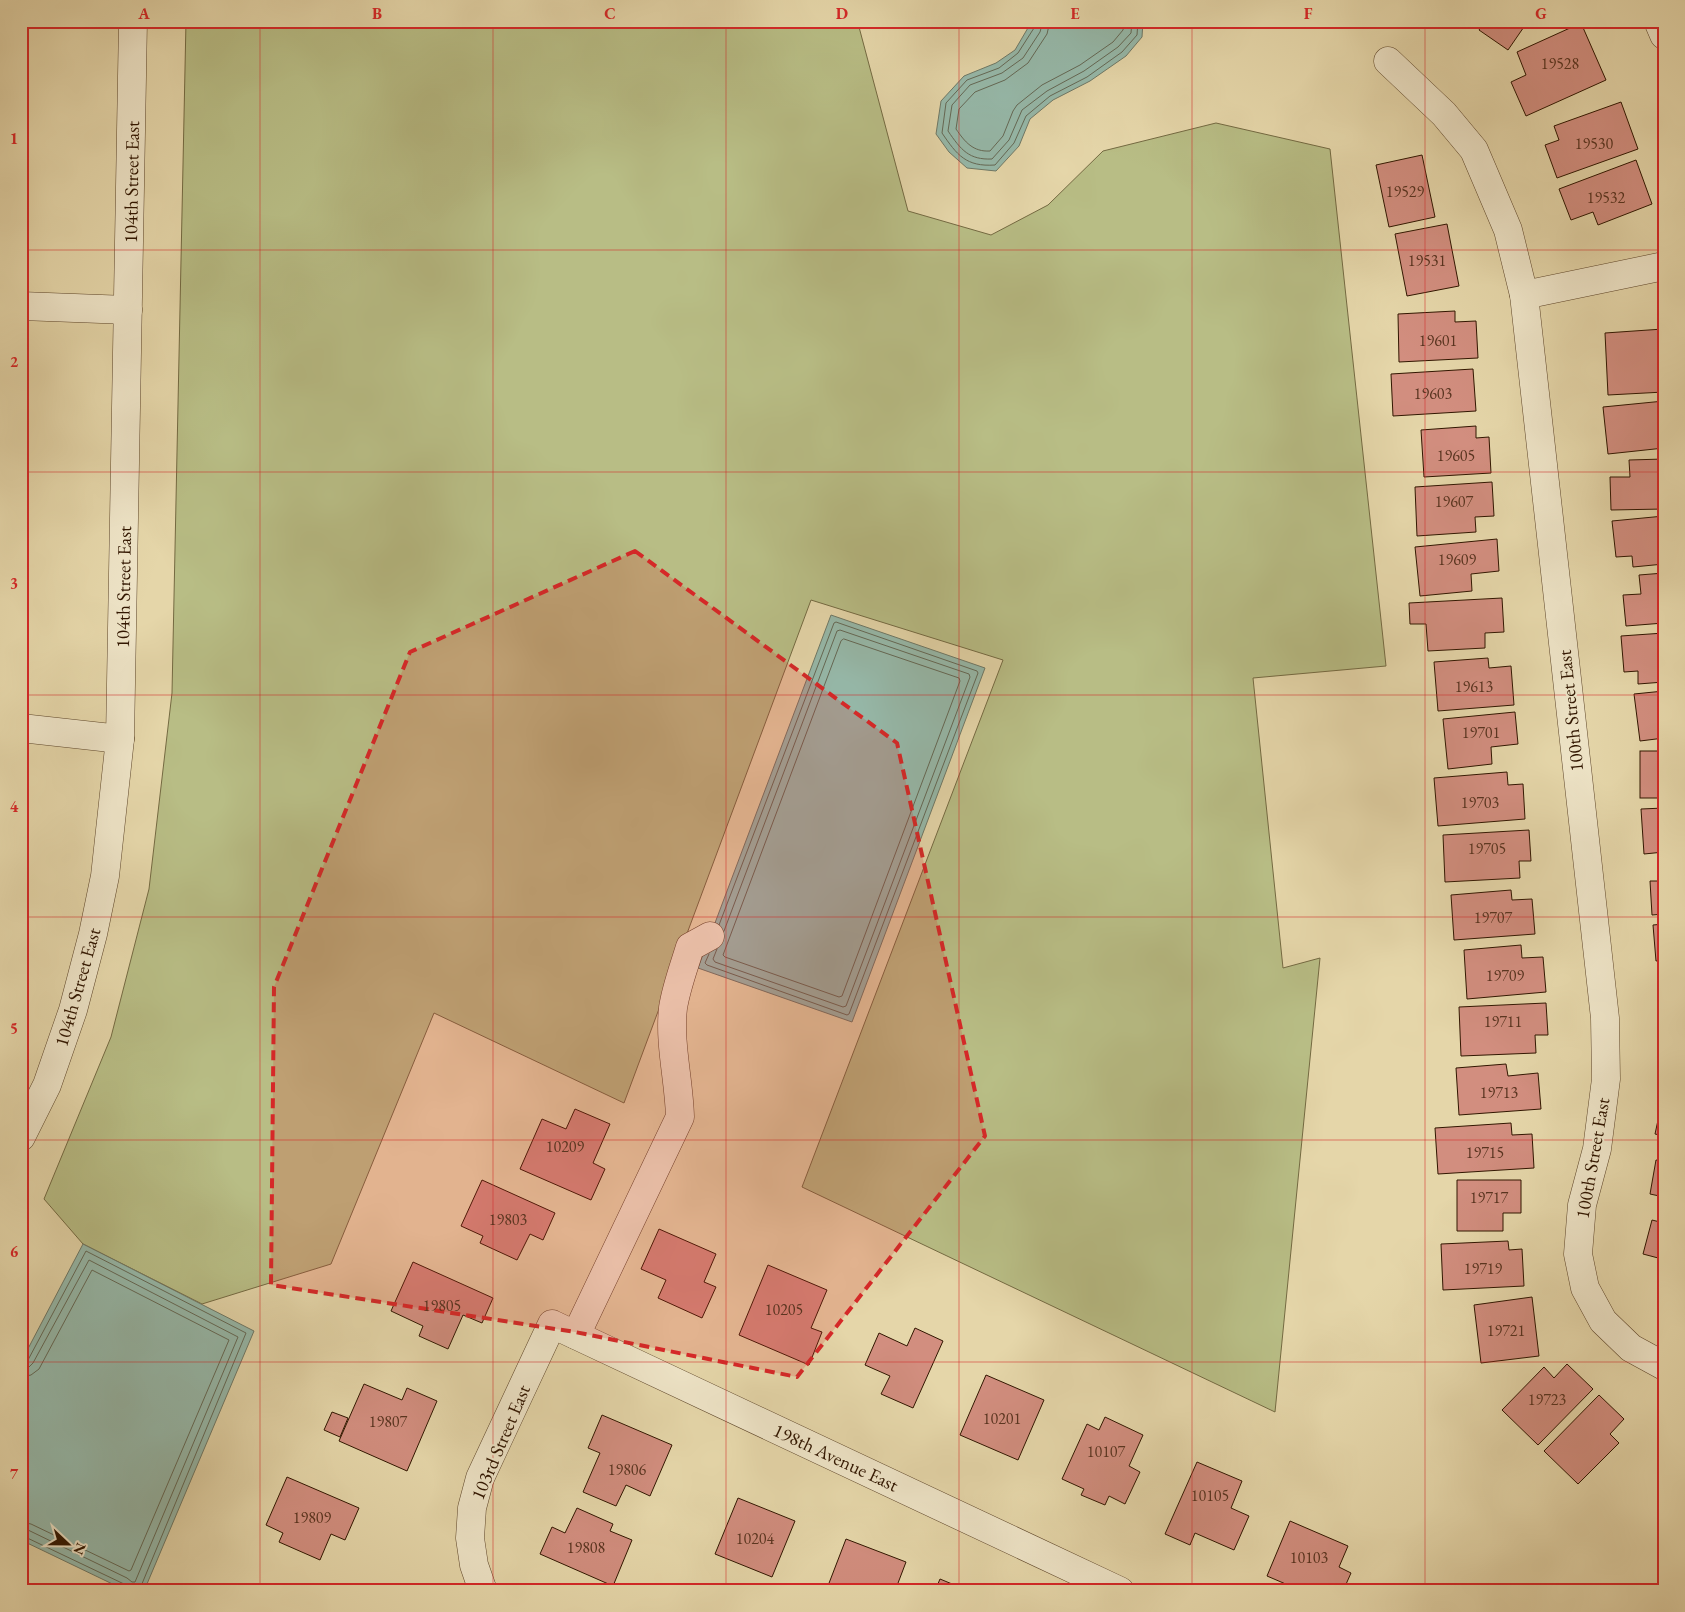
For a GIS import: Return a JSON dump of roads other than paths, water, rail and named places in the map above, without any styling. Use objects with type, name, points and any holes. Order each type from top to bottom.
[{"type":"street","name":"104th Street East","points":[[21,1138],[47,1085],[73,1010],[93,934],[105,876],[120,739],[133,21]]},
{"type":"street","points":[[1658,21],[1664,35]]},
{"type":"street","name":"100th Street East","points":[[1388,61],[1444,114],[1474,150],[1508,230],[1524,295],[1604,1018],[1606,1079],[1596,1149],[1582,1205],[1578,1254],[1585,1288],[1604,1322],[1631,1348],[1664,1366]]},
{"type":"street","points":[[1524,295],[1664,266]]},
{"type":"street","points":[[21,306],[128,310]]},
{"type":"street","points":[[21,728],[120,739]]},
{"type":"street","name":"103rd Street East","points":[[483,1591],[474,1564],[470,1538],[472,1508],[480,1478],[564,1330],[680,1117],[672,1038],[673,1007],[690,947],[710,936]]},
{"type":"street","name":"198th Avenue East","points":[[564,1330],[1120,1591]]},
{"type":"water","points":[[1032,21],[1143,21],[1142,37],[1126,56],[1090,81],[1053,100],[1030,119],[1019,146],[996,171],[967,168],[949,152],[936,134],[941,101],[964,76],[996,63],[1015,50]]},
{"type":"water","points":[[831,615],[985,668],[852,1022],[698,968]]},
{"type":"water","points":[[83,1244],[254,1331],[144,1591],[127,1591],[21,1540],[21,1362]]}]
